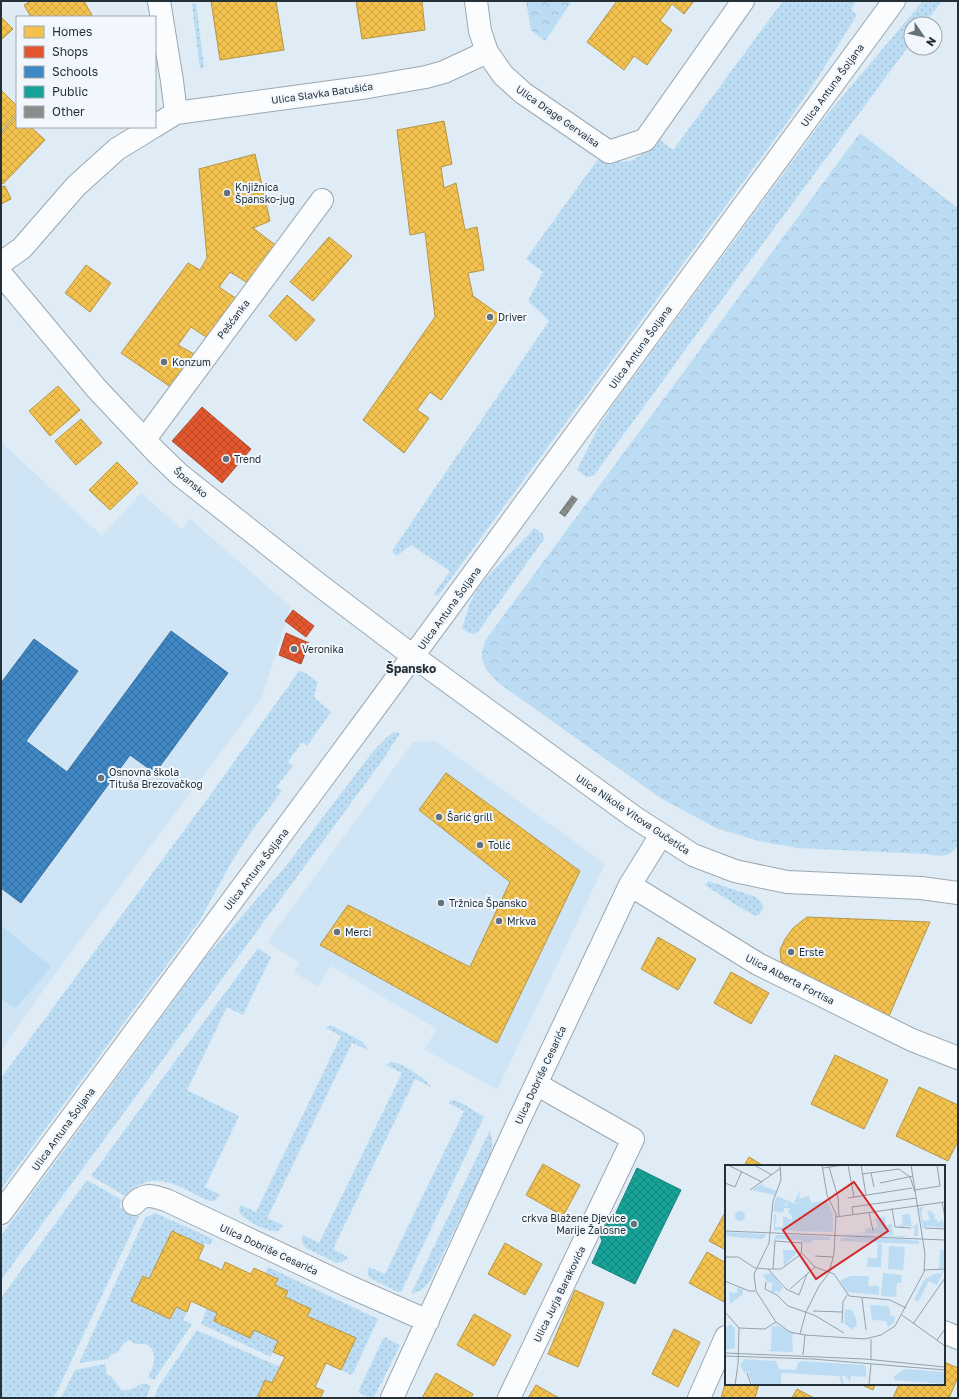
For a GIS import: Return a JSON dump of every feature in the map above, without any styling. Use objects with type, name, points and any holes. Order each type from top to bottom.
[{"type":"street","points":[[160,1],[176,113]]},
{"type":"street","name":"Ulica Drage Gervaisa","points":[[476,1],[480,31],[488,52],[503,76],[523,93],[609,152],[645,140],[743,1]]},
{"type":"street","name":"Ulica Antuna Šoljana","points":[[1,1213],[413,656],[894,1]]},
{"type":"street","name":"Ulica Slavka Batušića","points":[[156,125],[176,113],[368,87],[426,77],[444,72],[488,52]]},
{"type":"street","name":"Ulica Slavka Batušića","points":[[1,262],[22,248],[76,186],[117,149],[151,128]]},
{"type":"street","name":"Pešćanka","points":[[144,439],[322,200]]},
{"type":"street","name":"Špansko","points":[[1,274],[96,388],[180,475],[318,584],[413,656]]},
{"type":"street","name":"Ulica Nikole Vitova Gučetića","points":[[413,656],[569,770],[661,835],[693,855],[729,869],[787,882],[921,888],[958,893]]},
{"type":"street","name":"Ulica Dobriše Cesarića","points":[[392,1398],[536,1084],[630,885],[661,835]]},
{"type":"street","name":"Ulica Alberta Fortisa","points":[[630,885],[758,964],[912,1040],[958,1058]]},
{"type":"street","name":"Ulica Jurja Barakovića","points":[[509,1398],[633,1139],[536,1084]]},
{"type":"street","name":"Ulica Dobriše Cesarića","points":[[134,1204],[145,1196],[152,1196],[166,1200],[348,1286],[428,1321]]},
{"type":"street","points":[[945,1332],[958,1338]]},
{"type":"street","points":[[699,1398],[725,1339]]},
{"type":"shaded area","name":"Osnovna škola Tituša Brezovačkog","points":[[1,442],[102,536],[141,493],[182,529],[190,519],[291,607],[261,699],[63,963],[1,1050]]},
{"type":"shaded area","name":"Tržnica Špansko","points":[[436,741],[605,864],[497,1090],[424,1049],[437,1029],[331,966],[318,987],[294,972],[299,962],[267,942],[413,742]]},
{"type":"green space","points":[[526,1],[572,1],[545,41],[531,30]]},
{"type":"green space","points":[[783,1],[856,1],[851,10],[857,15],[817,79],[783,128],[438,596],[434,594],[450,571],[411,545],[397,556],[392,551],[549,321],[528,301],[543,272],[526,259],[598,159],[627,162],[642,154],[659,139],[673,150]]},
{"type":"green space","points":[[923,1],[942,1],[931,16],[910,16]]},
{"type":"green space","points":[[196,3],[204,67],[200,69],[192,4]]},
{"type":"green space","points":[[903,25],[903,54],[600,467],[593,476],[587,477],[577,470],[600,424],[826,116]]},
{"type":"green space","points":[[860,133],[958,208],[958,845],[951,853],[944,856],[797,848],[759,841],[716,828],[659,797],[500,684],[486,668],[482,658],[482,652],[487,638]]},
{"type":"green space","points":[[534,528],[543,534],[544,539],[478,632],[472,634],[466,631],[462,628],[471,601],[477,591],[492,572]]},
{"type":"green space","points":[[299,671],[302,671],[318,682],[314,697],[331,712],[307,746],[302,742],[288,762],[293,766],[276,787],[282,791],[251,832],[231,863],[200,920],[1,1189],[1,1078],[211,794]]},
{"type":"green space","points":[[395,732],[400,734],[379,765],[1,1280],[1,1236],[205,958],[286,866],[371,754],[388,736]]},
{"type":"green space","points":[[708,881],[756,897],[761,902],[763,909],[759,915],[756,916],[705,885]]},
{"type":"green space","points":[[1,925],[51,967],[15,1009],[1,998]]},
{"type":"green space","points":[[258,948],[271,957],[243,1015],[227,1007],[187,1090],[239,1116],[205,1187],[220,1195],[214,1201],[209,1201],[177,1185],[156,1181],[146,1182],[135,1187],[125,1196],[91,1176]]},
{"type":"green space","points":[[328,1026],[333,1026],[361,1041],[368,1050],[352,1043],[267,1218],[283,1225],[278,1231],[268,1230],[246,1219],[239,1212],[240,1205],[256,1212],[341,1036],[326,1028]]},
{"type":"green space","points":[[391,1062],[412,1071],[424,1079],[431,1087],[415,1079],[333,1249],[348,1257],[344,1261],[337,1263],[306,1248],[302,1242],[302,1237],[303,1235],[319,1243],[402,1073],[386,1065]]},
{"type":"green space","points":[[453,1100],[460,1102],[484,1117],[401,1292],[398,1292],[370,1278],[368,1270],[369,1267],[385,1274],[464,1111],[448,1103]]},
{"type":"green space","points":[[490,1130],[493,1145],[488,1161],[431,1279],[422,1289],[411,1294]]},
{"type":"green space","points":[[87,1180],[122,1200],[119,1207],[139,1216],[54,1398],[1,1398],[1,1298]]},
{"type":"green space","points":[[155,1213],[213,1239],[210,1245],[205,1243],[204,1246],[172,1231],[149,1279],[143,1276],[131,1301],[170,1319],[176,1307],[187,1312],[183,1320],[192,1324],[154,1380],[148,1377],[154,1360],[153,1351],[147,1345],[136,1344],[128,1340],[117,1353],[112,1354],[108,1359],[79,1363],[145,1218]]},
{"type":"green space","points":[[268,1267],[378,1319],[352,1375],[341,1370],[356,1338],[307,1316],[310,1309],[285,1297],[287,1291],[275,1285],[277,1279],[265,1273]]},
{"type":"green space","points":[[207,1308],[217,1313],[214,1321],[250,1337],[254,1330],[278,1341],[271,1357],[201,1324]]},
{"type":"green space","points":[[197,1330],[280,1367],[272,1383],[265,1380],[257,1398],[154,1398],[159,1386]]},
{"type":"green space","points":[[384,1337],[400,1345],[374,1398],[369,1398],[358,1392]]},
{"type":"green space","points":[[104,1364],[106,1365],[106,1373],[121,1389],[128,1390],[144,1383],[151,1386],[146,1398],[61,1398],[75,1370]]},
{"type":"building: Homes","points":[[31,1],[84,1],[92,16],[30,16],[24,5]]},
{"type":"building: Homes","points":[[211,1],[276,1],[284,50],[220,60]]},
{"type":"building: Homes","points":[[356,1],[422,1],[425,30],[362,39]]},
{"type":"building: Homes","points":[[617,1],[694,1],[684,14],[672,4],[660,21],[672,30],[647,65],[634,56],[624,70],[587,42]]},
{"type":"building: Homes","points":[[1,17],[13,29],[1,40]]},
{"type":"building: Homes","points":[[1,90],[16,105],[16,115],[1,131]]},
{"type":"building: Homes","points":[[16,117],[16,128],[32,128],[45,140],[3,184],[1,182],[1,133]]},
{"type":"building: Homes","points":[[444,121],[452,164],[441,167],[444,188],[456,183],[465,230],[477,227],[484,270],[468,273],[473,296],[501,316],[441,400],[430,392],[417,410],[429,418],[404,453],[363,420],[435,317],[425,232],[410,235],[397,130]]},
{"type":"building: Homes","points":[[255,154],[270,221],[253,228],[278,247],[251,285],[230,272],[219,287],[237,299],[209,339],[191,327],[178,345],[196,355],[172,388],[121,353],[188,263],[200,270],[207,258],[199,169]]},
{"type":"building: Homes","points":[[5,186],[11,199],[1,204],[1,187]]},
{"type":"building: Homes","points":[[329,237],[352,256],[313,301],[290,282]]},
{"type":"building: Homes","points":[[86,265],[111,283],[90,312],[65,293]]},
{"type":"building: Homes","points":[[287,295],[315,320],[296,341],[269,316]]},
{"type":"building: Homes","points":[[58,386],[80,410],[50,436],[29,411]]},
{"type":"building: Homes","points":[[81,419],[102,443],[76,465],[55,441]]},
{"type":"building: Homes","points":[[117,462],[138,483],[110,510],[89,490]]},
{"type":"building: Homes","points":[[446,773],[580,871],[497,1043],[320,945],[348,905],[470,967],[510,882],[419,810]]},
{"type":"building: Homes","points":[[807,917],[930,922],[889,1016],[791,971],[781,961],[780,950],[785,939],[793,928]]},
{"type":"building: Homes","points":[[658,937],[696,959],[678,990],[641,969]]},
{"type":"building: Homes","points":[[731,972],[769,993],[751,1024],[714,1003]]},
{"type":"building: Homes","points":[[835,1055],[888,1080],[864,1129],[811,1104]]},
{"type":"building: Homes","points":[[919,1087],[958,1105],[958,1141],[948,1161],[896,1136]]},
{"type":"building: Homes","points":[[749,1157],[762,1165],[745,1165]]},
{"type":"building: Homes","points":[[543,1164],[580,1185],[563,1216],[526,1195]]},
{"type":"building: Homes","points":[[725,1213],[725,1249],[709,1241]]},
{"type":"building: Homes","points":[[172,1231],[204,1246],[198,1259],[222,1270],[225,1262],[251,1274],[254,1268],[278,1279],[275,1285],[288,1291],[285,1297],[311,1309],[307,1316],[356,1338],[341,1370],[326,1363],[315,1387],[324,1391],[320,1398],[257,1398],[265,1380],[272,1383],[285,1357],[273,1352],[278,1341],[254,1330],[250,1338],[214,1321],[217,1313],[191,1301],[187,1312],[176,1307],[170,1319],[131,1301],[143,1276],[149,1279]]},
{"type":"building: Homes","points":[[505,1243],[542,1264],[525,1295],[488,1274]]},
{"type":"building: Homes","points":[[707,1252],[725,1262],[725,1302],[689,1283]]},
{"type":"building: Homes","points":[[575,1290],[604,1303],[578,1367],[548,1354]]},
{"type":"building: Homes","points":[[474,1314],[511,1335],[494,1366],[457,1345]]},
{"type":"building: Homes","points":[[674,1329],[700,1342],[678,1387],[652,1374]]},
{"type":"building: Homes","points":[[945,1362],[958,1368],[958,1377],[949,1398],[893,1398],[899,1385],[945,1385]]},
{"type":"building: Homes","points":[[436,1373],[473,1394],[471,1398],[422,1398]]},
{"type":"building: Homes","points":[[725,1384],[759,1385],[755,1398],[721,1398]]},
{"type":"building: Homes","points":[[536,1385],[559,1398],[528,1398]]},
{"type":"building: Homes","points":[[862,1385],[875,1385],[873,1390]]},
{"type":"building: Homes","points":[[797,1389],[814,1398],[792,1398]]},
{"type":"building: Shops","points":[[202,407],[251,449],[222,483],[172,441]]},
{"type":"building: Shops","points":[[293,610],[314,626],[306,637],[285,621]]},
{"type":"building: Shops","name":"Veronika","points":[[286,633],[309,643],[301,664],[279,655]]},
{"type":"building: Schools","points":[[171,631],[228,673],[155,773],[130,755],[21,903],[1,888],[1,683],[34,639],[78,671],[26,741],[67,772]]},
{"type":"building: Public","name":"crkva Blažene Djevice Marije Žalosne","points":[[637,1168],[681,1190],[635,1284],[592,1263],[602,1241],[597,1227],[612,1221]]},
{"type":"building: Other","points":[[572,495],[578,499],[565,517],[559,513]]},
{"type":"place","name":"Knjižnica Špansko-jug","points":[[227,193]]},
{"type":"place","name":"Driver","points":[[490,317]]},
{"type":"place","name":"Konzum","points":[[164,362]]},
{"type":"place","name":"Trend","points":[[226,459]]},
{"type":"place","name":"Veronika","points":[[294,649]]},
{"type":"place","name":"Osnovna škola Tituša Brezovačkog","points":[[101,778]]},
{"type":"place","name":"Šarić grill","points":[[439,817]]},
{"type":"place","name":"Tolić","points":[[480,845]]},
{"type":"place","name":"Tržnica Špansko","points":[[441,903]]},
{"type":"place","name":"Mrkva","points":[[499,921]]},
{"type":"place","name":"Merci","points":[[337,932]]},
{"type":"place","name":"Erste","points":[[791,952]]},
{"type":"place","name":"crkva Blažene Djevice Marije Žalosne","points":[[634,1224]]},
{"type":"district","name":"Špansko","points":[[411,669]]}]
